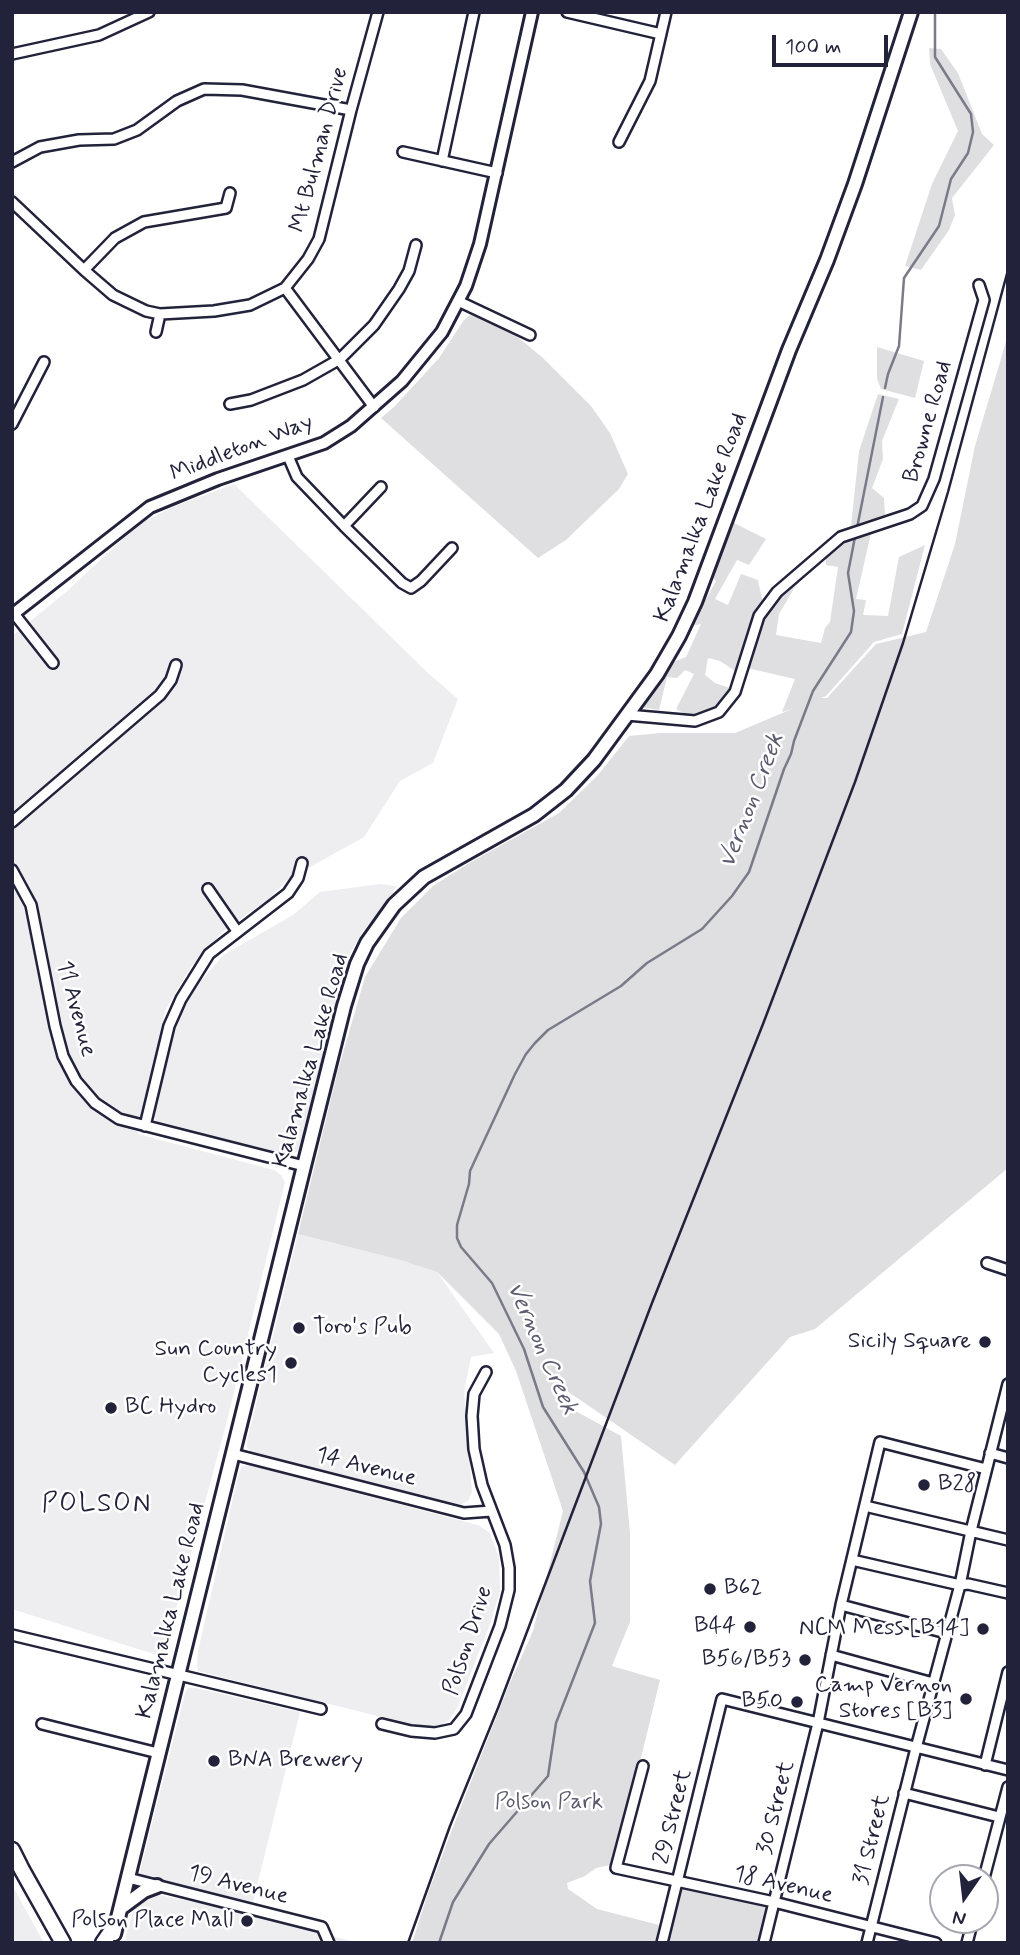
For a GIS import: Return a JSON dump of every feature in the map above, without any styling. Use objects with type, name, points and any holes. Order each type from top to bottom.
[{"type":"main road","name":"Kalamalka Lake Road","points":[[117,1924],[344,1006],[357,964],[367,943],[394,905],[425,877],[534,815],[566,790],[594,760],[657,674],[673,647],[695,601],[789,350],[827,260],[911,12]]},
{"type":"main road","points":[[12,1850],[63,1941]]},
{"type":"main road","points":[[120,1908],[140,1893],[157,1886]]},
{"type":"main road","points":[[103,1943],[117,1924]]},
{"type":"main road","points":[[113,1943],[117,1924]]},
{"type":"street","points":[[12,54],[99,36],[149,12]]},
{"type":"street","name":"Mt Bulman Drive","points":[[12,202],[113,295],[137,308],[160,314],[214,311],[250,305],[285,288],[308,259],[319,239],[378,12]]},
{"type":"street","points":[[442,161],[474,12]]},
{"type":"street","name":"Middleton Way","points":[[13,613],[149,507],[218,479],[324,443],[351,426],[402,381],[442,332],[466,286],[480,244],[532,12]]},
{"type":"street","points":[[567,12],[661,34]]},
{"type":"street","points":[[619,142],[650,81],[666,12]]},
{"type":"street","points":[[12,162],[40,147],[79,140],[114,139],[137,130],[177,101],[204,89],[242,90],[351,110]]},
{"type":"street","points":[[404,152],[497,173]]},
{"type":"street","points":[[84,270],[115,238],[144,222],[226,208],[230,192]]},
{"type":"street","points":[[230,404],[251,400],[303,380],[340,359],[373,325],[399,289],[409,271],[416,246]]},
{"type":"street","name":"Browne Road","points":[[627,715],[695,721],[719,712],[735,692],[759,617],[777,592],[841,537],[910,514],[922,506],[934,479],[984,300],[979,285]]},
{"type":"street","points":[[285,288],[374,407]]},
{"type":"street","points":[[458,301],[530,335]]},
{"type":"street","points":[[156,332],[160,314]]},
{"type":"street","points":[[12,424],[44,362]]},
{"type":"street","points":[[288,456],[297,477],[402,583],[411,588],[452,548]]},
{"type":"street","points":[[344,526],[381,487]]},
{"type":"street","points":[[13,613],[53,663]]},
{"type":"street","points":[[12,822],[160,695],[171,680],[176,665]]},
{"type":"street","points":[[145,1126],[169,1026],[181,999],[209,954],[288,893],[298,878],[302,863]]},
{"type":"street","name":"11 Avenue","points":[[12,870],[31,905],[63,1056],[76,1081],[95,1103],[119,1119],[304,1166]]},
{"type":"street","points":[[208,889],[237,931]]},
{"type":"street","points":[[987,1263],[1008,1270]]},
{"type":"street","name":"Polson Drive","points":[[382,1724],[435,1733],[454,1729],[466,1714],[500,1626],[509,1590],[509,1568],[505,1545],[482,1485],[472,1416],[474,1394],[486,1372]]},
{"type":"street","name":"31 Street","points":[[867,1943],[960,1585],[990,1453],[1004,1413],[1008,1384]]},
{"type":"street","name":"30 Street","points":[[764,1943],[818,1723],[841,1605],[880,1443],[986,1469]]},
{"type":"street","points":[[990,1453],[1008,1458]]},
{"type":"street","name":"14 Avenue","points":[[233,1454],[464,1513],[491,1511]]},
{"type":"street","points":[[865,1506],[1008,1540]]},
{"type":"street","points":[[852,1560],[960,1585],[968,1584],[1008,1593]]},
{"type":"street","points":[[841,1605],[946,1633]]},
{"type":"street","points":[[12,1635],[321,1709]]},
{"type":"street","points":[[831,1655],[933,1683]]},
{"type":"street","points":[[985,1765],[1005,1700],[1008,1672]]},
{"type":"street","name":"29 Street","points":[[662,1943],[722,1699],[818,1723]]},
{"type":"street","points":[[818,1723],[1008,1770]]},
{"type":"street","points":[[42,1724],[158,1753]]},
{"type":"street","name":"18 Avenue","points":[[643,1766],[615,1868],[774,1902],[936,1943]]},
{"type":"street","points":[[987,1864],[1008,1787]]},
{"type":"street","points":[[904,1793],[999,1817]]},
{"type":"street","name":"19 Avenue","points":[[128,1878],[322,1927],[328,1943]]},
{"type":"shaded area","points":[[234,484],[458,699],[433,763],[400,781],[364,837],[287,880],[270,898],[222,932],[190,968],[165,1011],[138,1134],[274,1170],[285,1182],[227,1421],[163,1657],[12,1609],[12,636],[147,520],[175,506]]},
{"type":"shaded area","points":[[380,884],[396,886],[391,897],[363,931],[347,959],[298,1152],[286,1155],[163,1126],[156,1121],[154,1115],[178,1019],[197,985],[225,954],[293,915],[320,892]]},
{"type":"shaded area","points":[[298,1234],[437,1272],[494,1353],[471,1357],[464,1392],[472,1492],[468,1501],[460,1505],[252,1452],[247,1448]]},
{"type":"shaded area","points":[[250,1465],[478,1525],[490,1533],[499,1558],[500,1592],[458,1706],[450,1719],[438,1727],[421,1727],[198,1671],[198,1651],[238,1476],[242,1466]]},
{"type":"shaded area","points":[[188,1688],[300,1712],[253,1902],[139,1875]]},
{"type":"shaded area","points":[[12,1885],[44,1943],[12,1943]]},
{"type":"shaded area","points":[[155,1894],[359,1943],[124,1943],[134,1908],[142,1899]]},
{"type":"green space","points":[[929,48],[941,49],[958,73],[982,134],[994,145],[952,198],[955,215],[949,230],[921,270],[905,266],[932,184],[958,131],[930,64]]},
{"type":"green space","points":[[470,315],[493,321],[513,333],[543,358],[591,406],[610,433],[628,474],[619,489],[566,540],[538,558],[381,418],[439,358]]},
{"type":"green space","name":"Polson Park","points":[[1008,335],[1008,1168],[815,1329],[790,1337],[675,1465],[554,1382],[559,1402],[621,1436],[630,1533],[630,1622],[612,1666],[660,1680],[615,1864],[596,1868],[567,1883],[568,1889],[597,1909],[659,1925],[655,1943],[412,1943],[455,1822],[533,1631],[563,1511],[516,1371],[499,1334],[437,1272],[298,1234],[338,1070],[365,977],[401,918],[433,886],[559,813],[598,775],[629,736],[660,733],[735,733],[792,709],[782,712],[795,679],[747,668],[763,619],[779,593],[807,568],[809,572],[796,585],[779,614],[776,635],[821,643],[825,628],[830,622],[838,567],[826,565],[826,555],[846,539],[872,529],[856,599],[866,600],[863,615],[888,616],[899,557],[925,545],[902,634],[874,642],[826,696],[821,698],[827,698],[876,644],[926,632],[955,544],[975,446]]},
{"type":"green space","points":[[877,347],[924,361],[915,398],[881,389],[877,379]]},
{"type":"green space","points":[[878,394],[899,399],[882,441],[883,459],[872,488],[884,498],[885,515],[851,526],[859,451]]},
{"type":"green space","points":[[730,521],[766,539],[749,565],[737,560],[715,599],[728,605],[741,574],[758,580],[763,604],[753,619],[735,671],[720,661],[708,658],[705,675],[715,683],[733,689],[717,710],[692,718],[676,709],[694,674],[685,670],[677,678],[667,677],[659,710],[641,707],[671,663],[686,657],[701,624],[691,626],[716,581],[711,576]]},
{"type":"green space","points":[[687,1887],[765,1905],[768,1908],[761,1943],[667,1943],[680,1891]]},
{"type":"waterway","name":"Vernon Creek","points":[[885,388],[899,346],[904,278],[939,226],[951,179],[968,153],[973,132],[971,114],[935,57],[935,12]]},
{"type":"waterway","name":"Vernon Creek","points":[[857,528],[883,397]]},
{"type":"waterway","name":"Vernon Creek","points":[[439,1943],[453,1902],[489,1844],[548,1776],[556,1723],[595,1623],[590,1581],[601,1524],[599,1507],[584,1472],[543,1407],[524,1349],[492,1283],[461,1247],[457,1238],[457,1225],[470,1171],[515,1074],[535,1043],[548,1030],[621,986],[647,963],[702,929],[732,896],[749,872],[813,691],[851,632],[854,611],[848,573],[855,537]]},
{"type":"railway","points":[[408,1943],[450,1826],[855,782],[903,643],[948,492],[1008,270]]},
{"type":"place","name":"Toro's Pub","points":[[299,1328]]},
{"type":"place","name":"Sicily Square","points":[[985,1342]]},
{"type":"place","name":"Sun Country Cycles1","points":[[291,1363]]},
{"type":"place","name":"BC Hydro","points":[[111,1408]]},
{"type":"place","name":"B28","points":[[924,1485]]},
{"type":"place","name":"B62","points":[[710,1589]]},
{"type":"place","name":"B44","points":[[750,1627]]},
{"type":"place","name":"NCM Mess [B14]","points":[[983,1629]]},
{"type":"place","name":"B56/B53","points":[[805,1660]]},
{"type":"place","name":"Camp Vernon Stores [B3]","points":[[966,1699]]},
{"type":"place","name":"B50","points":[[797,1702]]},
{"type":"place","name":"BNA Brewery","points":[[214,1761]]},
{"type":"place","name":"Polson Place Mall","points":[[247,1921]]},
{"type":"district","name":"POLSON","points":[[97,1506]]}]
